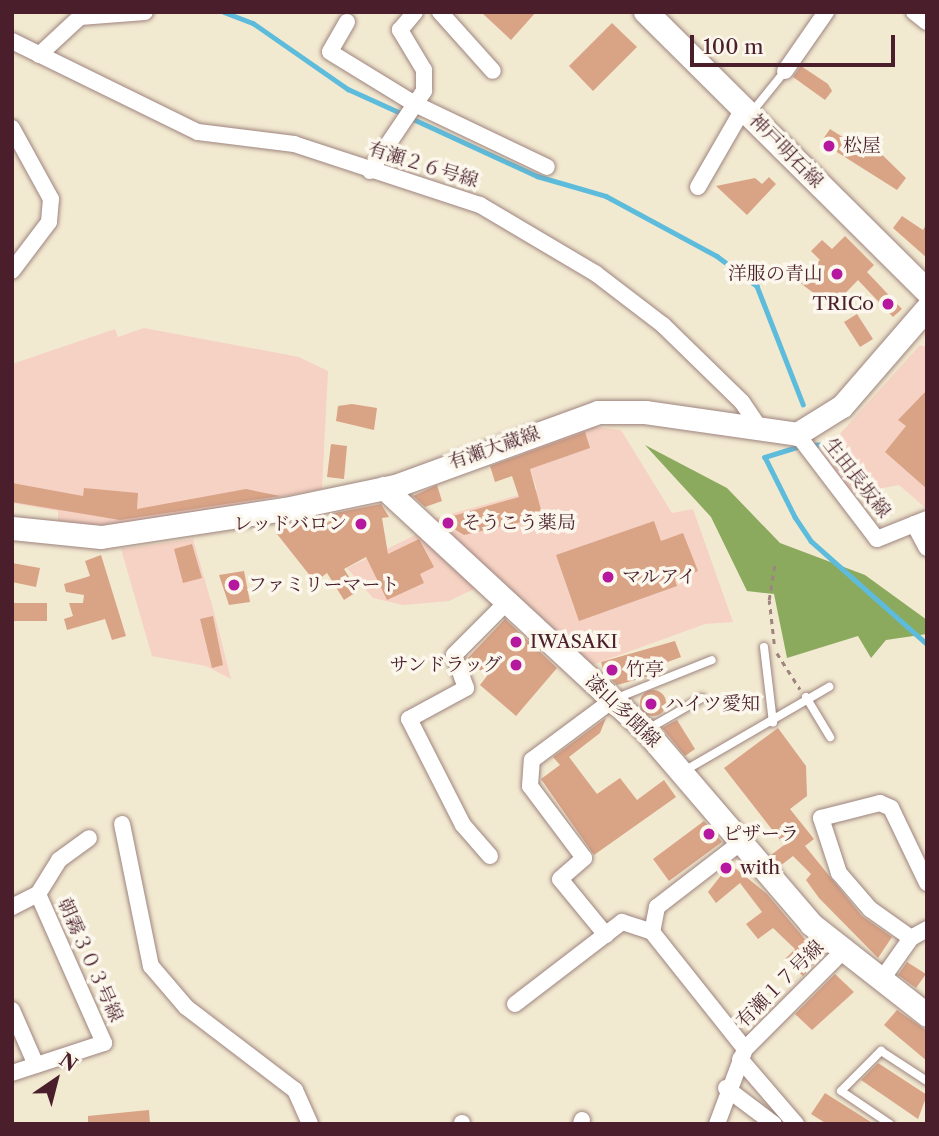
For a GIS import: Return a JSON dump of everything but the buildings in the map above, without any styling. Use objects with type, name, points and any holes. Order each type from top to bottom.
[{"type":"main road","name":"神戸明石線","points":[[646,12],[927,290]]},
{"type":"main road","points":[[797,434],[842,406],[927,309]]},
{"type":"main road","name":"有瀬大蔵線","points":[[12,528],[101,537],[384,488],[598,412],[645,412],[763,433],[797,434]]},
{"type":"main road","name":"漆山多聞線","points":[[384,488],[645,730],[684,771],[740,843],[842,952],[927,1015]]},
{"type":"street","points":[[39,55],[80,17],[145,12]]},
{"type":"street","points":[[440,12],[493,71]]},
{"type":"street","points":[[785,71],[826,12]]},
{"type":"street","points":[[914,12],[927,22]]},
{"type":"street","points":[[370,171],[424,90],[424,69],[400,30],[411,14]]},
{"type":"street","points":[[346,22],[330,52],[414,106],[547,167]]},
{"type":"street","name":"有瀬２６号線","points":[[12,41],[198,132],[283,142],[480,205],[595,274],[663,325],[742,402],[763,433]]},
{"type":"street","points":[[698,187],[746,112]]},
{"type":"street","points":[[12,128],[51,199],[49,222],[12,271]]},
{"type":"street","name":"生田長坂線","points":[[797,434],[877,539],[921,521]]},
{"type":"street","points":[[921,521],[927,548]]},
{"type":"street","points":[[490,856],[463,825],[409,719],[466,688],[454,656],[507,602]]},
{"type":"street","points":[[606,935],[560,878],[584,858],[530,786],[532,760],[614,699]]},
{"type":"street","points":[[911,938],[870,909],[839,873],[821,818],[880,803],[891,808],[927,883]]},
{"type":"street","points":[[122,824],[151,966],[186,1007],[295,1090],[310,1124]]},
{"type":"street","points":[[12,907],[38,894],[59,860],[89,838]]},
{"type":"street","points":[[652,932],[657,907],[740,843]]},
{"type":"street","name":"朝霧３０３号線","points":[[36,1065],[104,1044],[38,894]]},
{"type":"street","points":[[515,1004],[622,922],[652,932],[796,1124]]},
{"type":"street","points":[[880,982],[911,938],[927,929]]},
{"type":"street","name":"有瀬１７号線","points":[[717,1124],[726,1088],[742,1054],[842,952]]},
{"type":"street","points":[[12,1010],[36,1065],[12,1073]]},
{"type":"street","points":[[726,1088],[774,1124]]},
{"type":"lane","points":[[746,112],[785,71]]},
{"type":"lane","points":[[764,647],[773,722]]},
{"type":"lane","points":[[614,699],[712,660]]},
{"type":"lane","points":[[684,771],[773,722],[806,697],[829,687]]},
{"type":"lane","points":[[806,697],[830,737]]},
{"type":"lane","points":[[645,730],[702,698]]},
{"type":"lane","points":[[890,1124],[841,1091],[881,1051],[927,1081]]},
{"type":"path","points":[[775,562],[769,600],[775,651],[806,697]]},
{"type":"shaded area","points":[[144,328],[299,357],[328,371],[322,489],[98,531],[58,527],[58,511],[12,503],[12,364],[115,329],[118,337]]},
{"type":"shaded area","points":[[920,345],[927,347],[927,509],[899,485],[851,494],[825,457],[844,447],[838,436]]},
{"type":"shaded area","points":[[587,426],[621,430],[672,513],[693,509],[733,622],[705,624],[592,665],[429,520],[537,490],[522,444]]},
{"type":"shaded area","points":[[420,533],[480,586],[449,601],[403,605],[373,598],[347,568]]},
{"type":"shaded area","points":[[193,539],[231,679],[206,666],[152,656],[121,549]]},
{"type":"green space","points":[[645,445],[727,488],[780,543],[865,575],[927,620],[927,634],[886,640],[871,658],[858,636],[787,658],[774,594],[747,591],[711,517]]},
{"type":"waterway","points":[[224,12],[253,23],[348,89],[403,114]]},
{"type":"waterway","points":[[411,118],[537,176],[606,196],[717,256],[757,286],[803,404]]},
{"type":"waterway","points":[[810,445],[830,444]]},
{"type":"waterway","points":[[802,446],[765,457],[795,517],[811,541],[927,644]]},
{"type":"place","name":"松屋","points":[[829,146]]},
{"type":"place","name":"洋服の青山","points":[[837,274]]},
{"type":"place","name":"TRICo","points":[[888,304]]},
{"type":"place","name":"そうこう薬局","points":[[448,523]]},
{"type":"place","name":"レッドバロン","points":[[361,524]]},
{"type":"place","name":"マルアイ","points":[[608,577]]},
{"type":"place","name":"ファミリーマート","points":[[234,585]]},
{"type":"place","name":"IWASAKI","points":[[516,642]]},
{"type":"place","name":"サンドラッグ","points":[[516,665]]},
{"type":"place","name":"竹亭","points":[[612,670]]},
{"type":"place","name":"ハイツ愛知","points":[[651,704]]},
{"type":"place","name":"ピザーラ","points":[[709,834]]},
{"type":"place","name":"with","points":[[726,868]]}]
